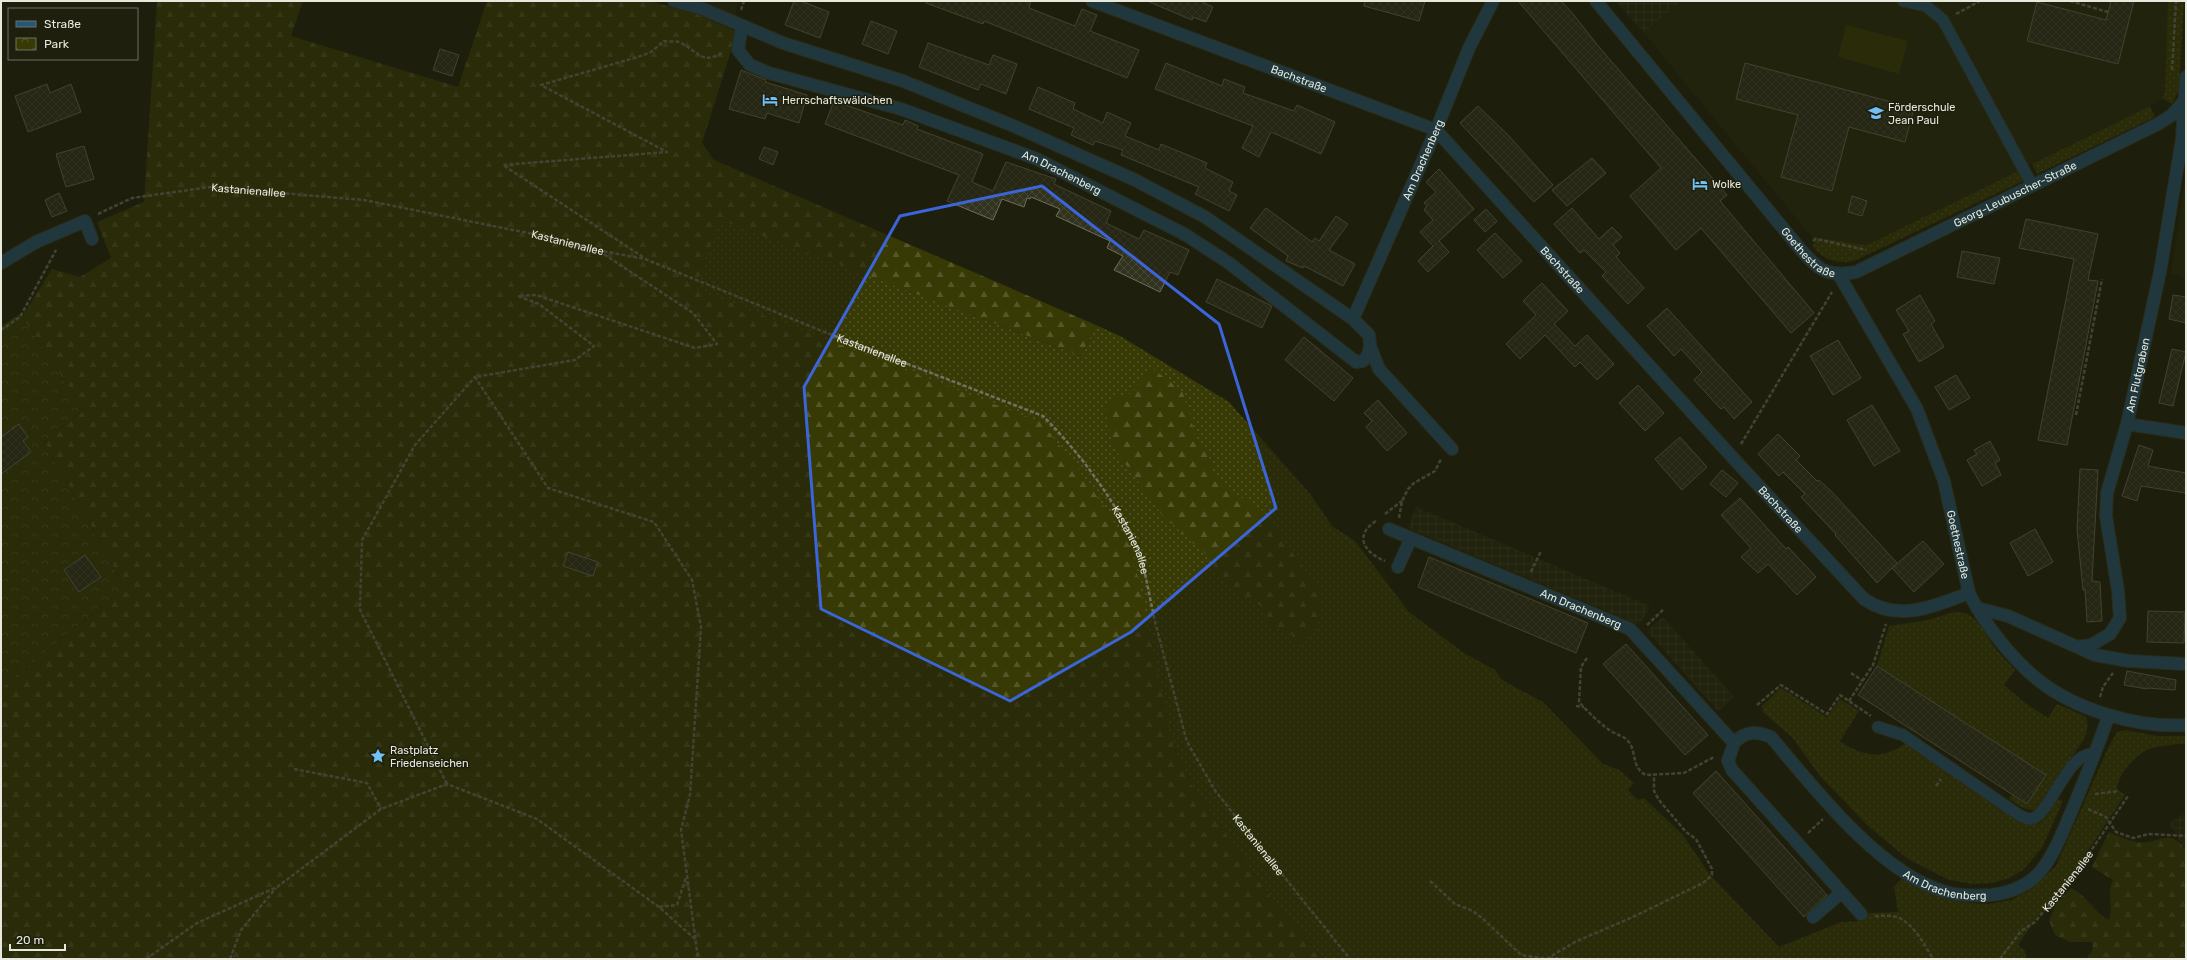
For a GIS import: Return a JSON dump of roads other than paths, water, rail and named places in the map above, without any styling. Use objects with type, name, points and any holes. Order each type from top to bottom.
[{"type":"street","name":"Am Drachenberg","points":[[674,1],[703,9],[742,26],[818,55],[903,81],[1016,127],[1135,180],[1205,217],[1353,319],[1369,335],[1370,346],[1379,369],[1452,450]]},
{"type":"street","name":"Bachstraße","points":[[1092,1],[1436,130],[1733,458],[1864,598],[1877,607],[1890,611],[1911,611],[1932,606],[1969,593]]},
{"type":"street","name":"Am Drachenberg","points":[[1353,319],[1436,130],[1469,48],[1493,1]]},
{"type":"street","name":"Goethestraße","points":[[1596,1],[1801,250],[1816,266],[1827,273],[1839,275],[1917,409],[1944,481],[1969,593],[1976,608],[2020,662],[2037,679],[2053,690],[2109,715],[2143,724],[2186,725]]},
{"type":"street","name":"Am Drachenberg","points":[[742,26],[738,50],[750,65],[769,73],[902,109],[1038,159],[1186,235],[1229,263],[1356,362],[1363,361],[1368,355],[1370,346]]},
{"type":"street","name":"Am Flutgraben","points":[[2078,647],[2091,645],[2110,634],[2120,618],[2118,591],[2106,516],[2107,493],[2127,424],[2160,272],[2182,139],[2186,77]]},
{"type":"street","name":"Georg-Leubuscher-Straße","points":[[1839,275],[1856,272],[2158,124],[2172,115],[2185,102]]},
{"type":"street","points":[[1,262],[36,242],[85,221],[92,239]]},
{"type":"street","points":[[2127,424],[2186,433]]},
{"type":"street","name":"Am Drachenberg","points":[[1392,530],[1630,629],[1734,743],[1740,736],[1748,733],[1759,732],[1771,737],[1834,809],[1868,843],[1904,872],[1944,891],[1957,895],[1980,896],[2007,893],[2029,882],[2043,869],[2056,848],[2075,804],[2109,715]]},
{"type":"street","points":[[1398,567],[1411,538]]},
{"type":"street","points":[[1976,608],[2008,616],[2095,655],[2112,659],[2186,664]]},
{"type":"street","points":[[1734,743],[1728,761],[1732,770],[1861,914]]},
{"type":"street","points":[[1813,917],[1841,893]]},
{"type":"lane","points":[[1903,1],[1926,6],[1943,20],[2032,185]]},
{"type":"lane","points":[[1878,727],[1903,735],[2020,815],[2029,819],[2036,816],[2041,810],[2078,759],[2087,753],[2094,754]]},
{"type":"place","name":"Herrschaftswäldchen","points":[[770,100]]},
{"type":"place","name":"Förderschule Jean Paul","points":[[1876,113]]},
{"type":"place","name":"Wolke","points":[[1700,184]]},
{"type":"place","name":"Rastplatz Friedenseichen","points":[[378,756]]}]
